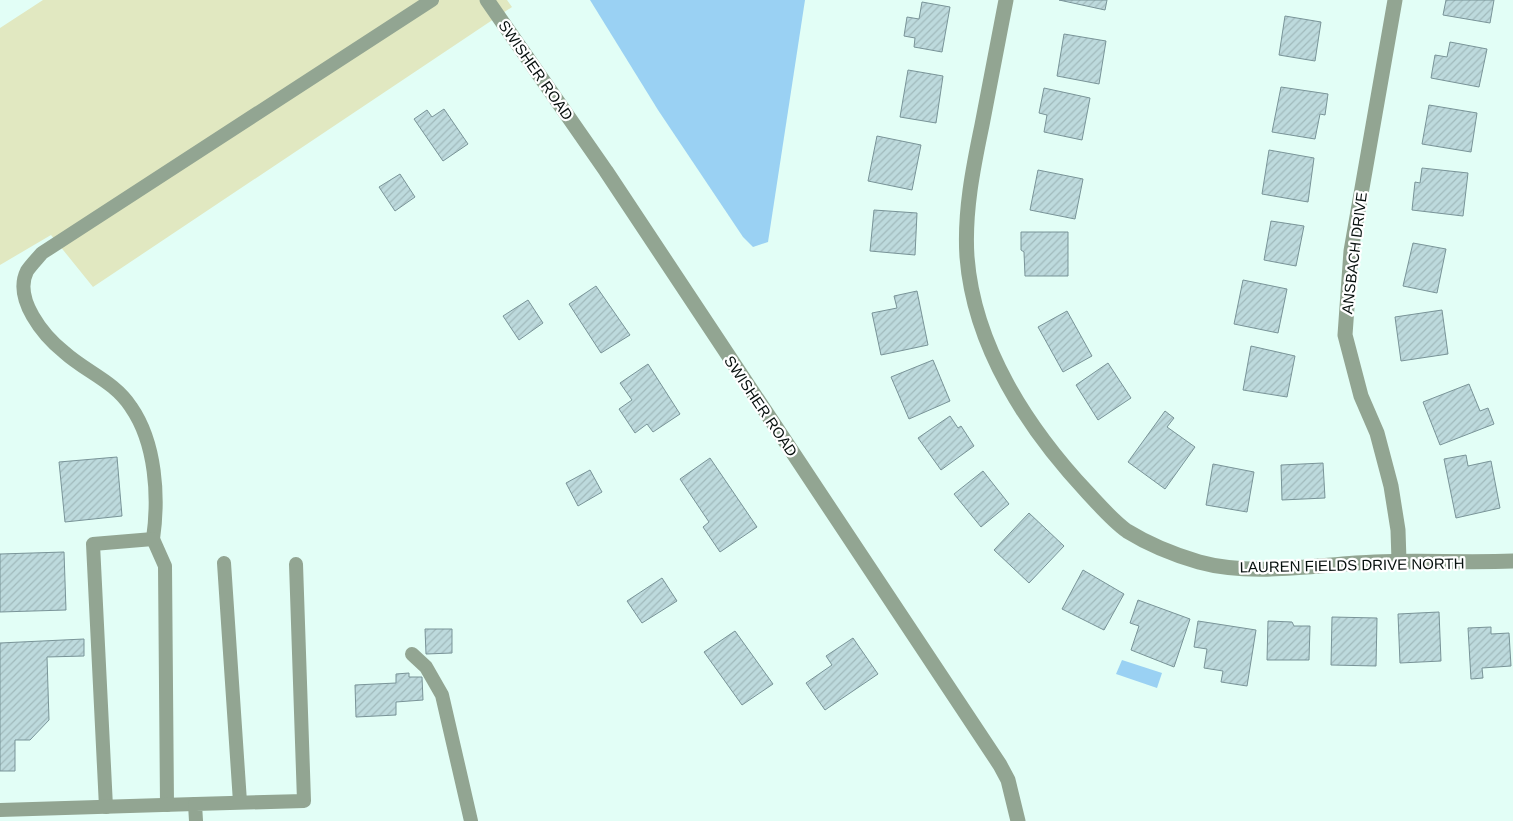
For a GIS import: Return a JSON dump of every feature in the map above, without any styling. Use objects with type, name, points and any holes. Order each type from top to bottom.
[{"type":"street","name":"SWISHER ROAD","points":[[487,0],[606,171],[1000,765],[1008,780],[1018,821]]},
{"type":"street","name":"LAUREN FIELDS DRIVE NORTH","points":[[1006,0],[970,183],[967,255],[972,292],[983,328],[1001,370],[1028,419],[1062,465],[1126,530],[1164,549],[1200,562],[1250,569],[1399,561],[1467,563],[1513,561]]},
{"type":"street","name":"ANSBACH DRIVE","points":[[1395,0],[1351,251],[1345,335],[1361,396],[1377,433],[1391,486],[1398,530],[1399,561]]},
{"type":"lane","points":[[167,805],[165,566],[153,539],[155,523],[154,478],[148,445],[140,422],[131,406],[112,384],[64,353],[29,309],[23,290],[27,272],[42,253],[432,0]]},
{"type":"lane","points":[[106,807],[93,544],[153,539]]},
{"type":"lane","points":[[224,563],[240,802]]},
{"type":"lane","points":[[0,810],[304,801],[296,564]]},
{"type":"lane","points":[[412,654],[426,667],[442,695],[471,821]]},
{"type":"lane","points":[[196,804],[196,821]]},
{"type":"green space","points":[[43,0],[507,0],[512,7],[93,287],[51,235],[0,265],[0,28]]},
{"type":"water","points":[[590,0],[805,0],[768,242],[753,247],[743,237],[658,110]]},
{"type":"water","points":[[1122,660],[1162,673],[1157,688],[1116,674]]},
{"type":"building","points":[[1059,0],[1107,0],[1105,10]]},
{"type":"building","points":[[1446,0],[1494,0],[1490,23],[1443,15]]},
{"type":"building","points":[[922,2],[950,7],[942,52],[914,47],[915,38],[904,36],[907,17],[919,19]]},
{"type":"building","points":[[1285,16],[1321,22],[1315,61],[1279,55]]},
{"type":"building","points":[[1064,34],[1106,41],[1099,84],[1057,76]]},
{"type":"building","points":[[1450,42],[1487,49],[1479,87],[1431,78],[1435,55],[1447,57]]},
{"type":"building","points":[[908,70],[943,76],[936,123],[900,117]]},
{"type":"building","points":[[1281,87],[1328,94],[1325,115],[1320,114],[1315,139],[1272,132]]},
{"type":"building","points":[[1044,88],[1090,98],[1082,140],[1044,132],[1047,115],[1039,113]]},
{"type":"building","points":[[1429,105],[1477,113],[1471,152],[1422,144]]},
{"type":"building","points":[[444,109],[468,144],[443,161],[414,119],[427,110],[432,117]]},
{"type":"building","points":[[877,136],[921,145],[912,190],[868,181]]},
{"type":"building","points":[[1269,150],[1314,158],[1308,202],[1262,194]]},
{"type":"building","points":[[1422,168],[1468,173],[1463,216],[1412,210],[1415,182],[1420,183]]},
{"type":"building","points":[[1038,170],[1083,179],[1075,219],[1030,210]]},
{"type":"building","points":[[400,174],[415,197],[395,211],[379,187]]},
{"type":"building","points":[[874,210],[917,213],[915,255],[870,251]]},
{"type":"building","points":[[1271,221],[1304,226],[1296,266],[1264,260]]},
{"type":"building","points":[[1021,232],[1068,232],[1068,276],[1025,276],[1024,252],[1021,250]]},
{"type":"building","points":[[1413,243],[1446,249],[1437,293],[1403,286]]},
{"type":"building","points":[[1243,280],[1287,289],[1278,333],[1234,324]]},
{"type":"building","points":[[596,286],[630,335],[601,353],[569,304]]},
{"type":"building","points":[[917,291],[928,345],[881,355],[872,313],[897,308],[894,296]]},
{"type":"building","points":[[528,300],[543,323],[519,340],[503,316]]},
{"type":"building","points":[[1442,310],[1448,354],[1401,361],[1395,317]]},
{"type":"building","points":[[1067,311],[1092,356],[1063,372],[1038,327]]},
{"type":"building","points":[[1251,346],[1295,356],[1287,397],[1243,390]]},
{"type":"building","points":[[933,360],[950,401],[909,419],[891,377]]},
{"type":"building","points":[[1108,363],[1131,398],[1098,420],[1076,385]]},
{"type":"building","points":[[648,364],[680,414],[653,432],[647,424],[635,433],[619,409],[632,400],[620,383]]},
{"type":"building","points":[[1469,384],[1480,411],[1488,408],[1494,424],[1440,445],[1423,402]]},
{"type":"building","points":[[1165,411],[1174,418],[1167,427],[1195,447],[1165,489],[1128,462]]},
{"type":"building","points":[[950,416],[958,428],[961,426],[974,446],[941,470],[918,438]]},
{"type":"building","points":[[1466,455],[1468,466],[1491,461],[1500,508],[1456,518],[1444,459]]},
{"type":"building","points":[[117,457],[122,516],[65,522],[59,462]]},
{"type":"building","points":[[710,458],[757,527],[720,552],[703,527],[709,522],[680,479]]},
{"type":"building","points":[[1323,463],[1325,498],[1282,500],[1281,465]]},
{"type":"building","points":[[1213,464],[1254,472],[1247,512],[1206,505]]},
{"type":"building","points":[[590,470],[602,492],[578,506],[566,483]]},
{"type":"building","points":[[983,471],[1009,504],[981,527],[954,494]]},
{"type":"building","points":[[1029,513],[1064,546],[1029,583],[994,550]]},
{"type":"building","points":[[64,552],[66,610],[0,612],[0,554]]},
{"type":"building","points":[[1083,570],[1124,594],[1104,630],[1062,609]]},
{"type":"building","points":[[662,578],[677,601],[642,623],[627,601]]},
{"type":"building","points":[[1138,600],[1190,619],[1174,667],[1131,650],[1139,626],[1130,623]]},
{"type":"building","points":[[1439,612],[1441,661],[1400,663],[1398,614]]},
{"type":"building","points":[[1332,617],[1377,618],[1376,666],[1331,665]]},
{"type":"building","points":[[1198,621],[1256,630],[1247,686],[1221,682],[1223,671],[1204,668],[1207,649],[1194,647]]},
{"type":"building","points":[[1268,621],[1292,622],[1294,626],[1310,626],[1309,660],[1267,660]]},
{"type":"building","points":[[1491,627],[1491,634],[1509,633],[1511,666],[1482,668],[1483,678],[1471,679],[1468,628]]},
{"type":"building","points":[[425,629],[452,629],[452,653],[426,654]]},
{"type":"building","points":[[735,631],[773,684],[742,705],[704,652]]},
{"type":"building","points":[[853,638],[878,674],[825,710],[806,683],[832,665],[826,656]]},
{"type":"building","points":[[84,639],[84,656],[47,657],[49,720],[30,740],[15,740],[15,771],[0,771],[0,643]]},
{"type":"building","points":[[409,673],[409,677],[422,677],[423,700],[396,702],[396,715],[356,717],[355,685],[396,683],[396,674]]}]
